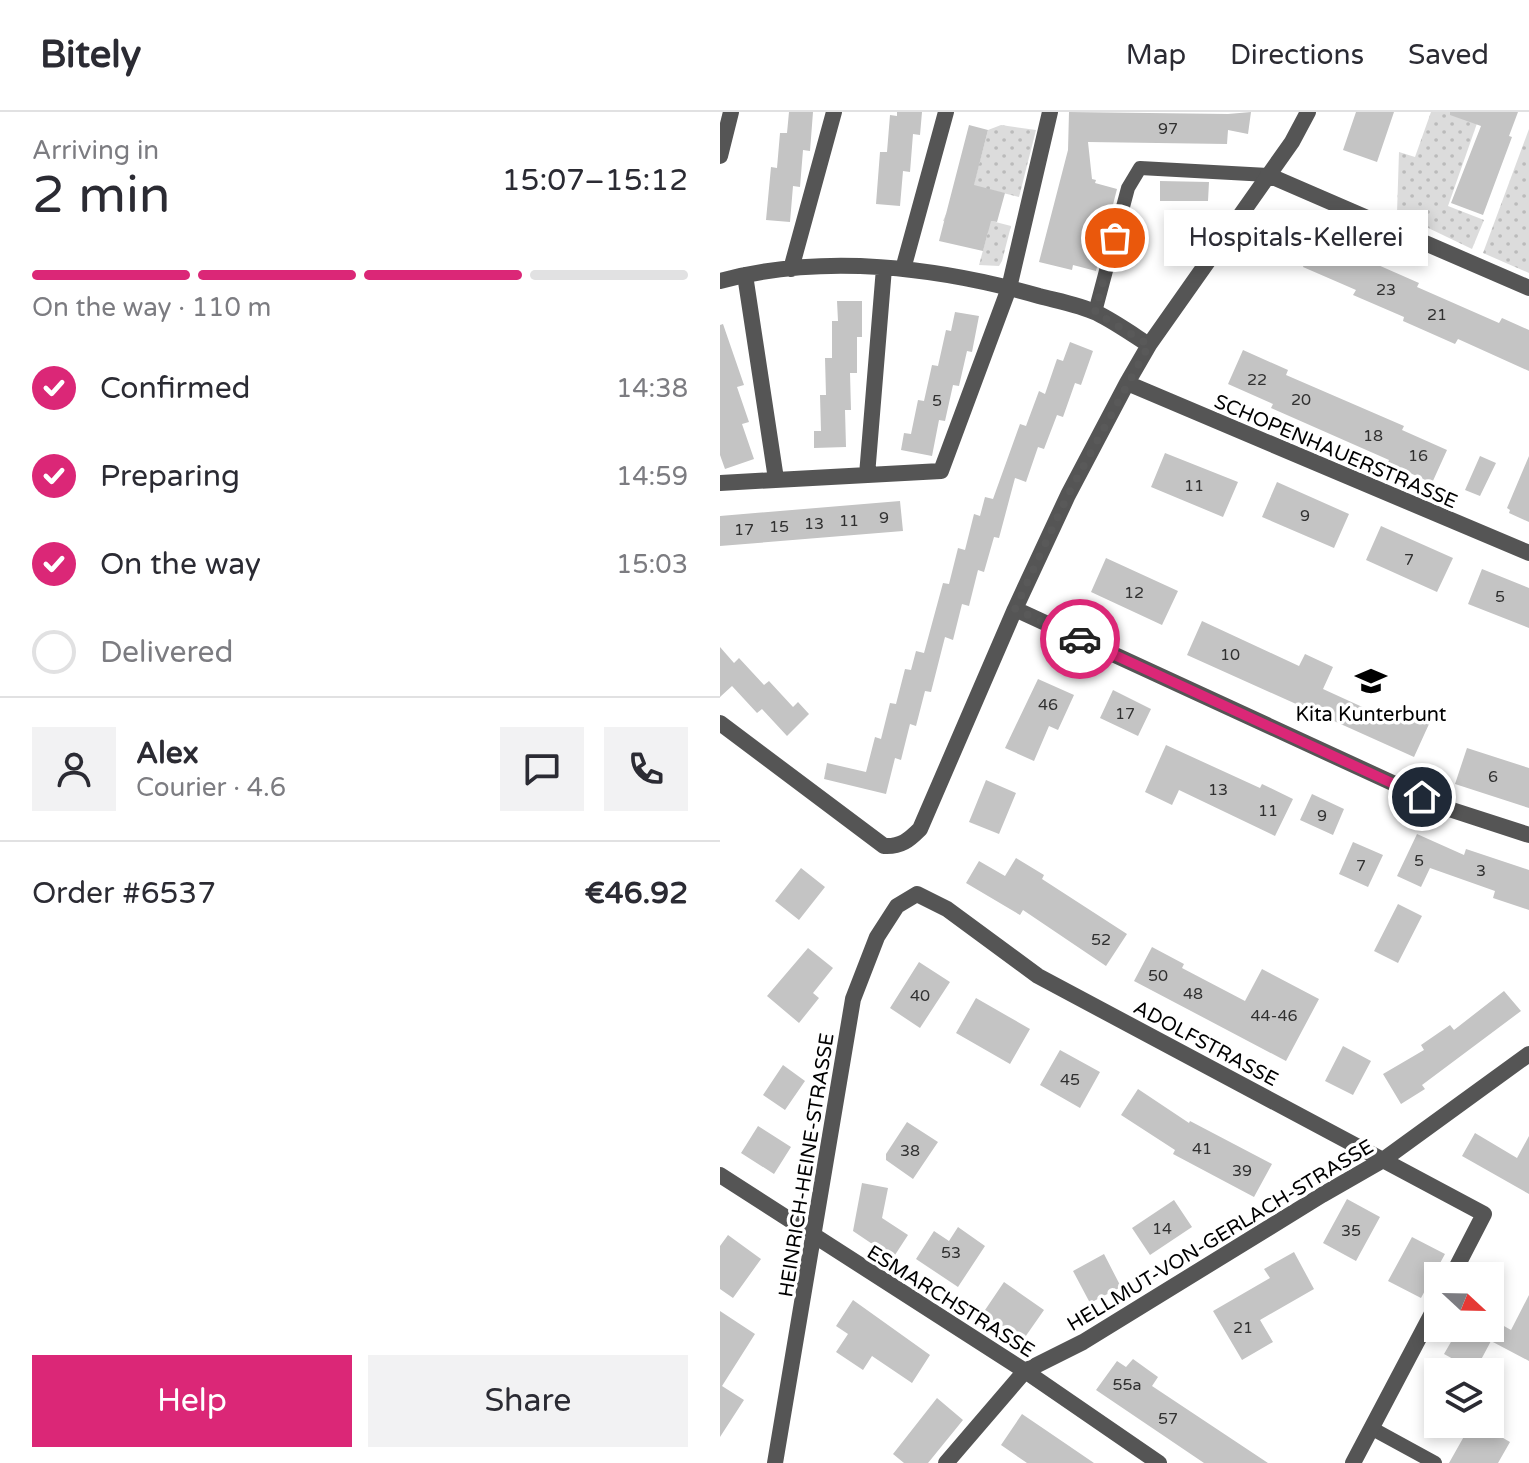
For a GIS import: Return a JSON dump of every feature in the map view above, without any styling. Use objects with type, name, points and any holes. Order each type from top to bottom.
[{"type":"street","points":[[720,156],[731,112]]},
{"type":"street","points":[[791,269],[834,112]]},
{"type":"street","points":[[903,269],[946,112]]},
{"type":"street","points":[[720,483],[941,471],[1009,288],[1050,112]]},
{"type":"street","points":[[720,723],[884,846],[909,841],[920,829],[1068,495],[1127,383],[1149,345],[1292,142],[1308,112]]},
{"type":"street","points":[[1268,175],[1529,288]]},
{"type":"street","points":[[867,475],[884,268]]},
{"type":"street","points":[[720,281],[791,269],[884,268],[954,276],[1095,312],[1149,345]]},
{"type":"street","points":[[745,275],[776,479]]},
{"type":"street","name":"SCHOPENHAUERSTRASSE","points":[[1127,383],[1529,553]]},
{"type":"street","points":[[1015,609],[1449,809],[1529,835]]},
{"type":"street","name":"ADOLFSTRASSE","points":[[917,894],[947,909],[1038,976],[1484,1214],[1459,1262]]},
{"type":"street","name":"HEINRICH-HEINE-STRASSE","points":[[775,1463],[853,999],[877,937],[897,906],[917,894]]},
{"type":"street","name":"HELLMUT-VON-GERLACH-STRASSE","points":[[946,1463],[1025,1371],[1083,1342],[1383,1160],[1529,1054]]},
{"type":"street","name":"ESMARCHSTRASSE","points":[[720,1175],[1025,1371],[1159,1463]]},
{"type":"street","points":[[1353,1463],[1424,1328]]},
{"type":"lane","points":[[1095,312],[1128,188],[1140,168],[1268,175]]},
{"type":"lane","points":[[1371,1428],[1435,1463]]},
{"type":"shaded area","points":[[1431,112],[1481,112],[1448,206],[1484,220],[1472,249],[1397,213],[1399,152],[1415,157]]},
{"type":"shaded area","points":[[1001,125],[1036,130],[1019,197],[987,189],[980,218],[1011,226],[999,266],[979,265],[988,232],[943,221],[946,214],[965,218],[988,130]]},
{"type":"shaded area","points":[[1529,129],[1529,273],[1483,253]]},
{"type":"building","points":[[789,112],[813,112],[810,151],[803,150],[800,187],[793,186],[790,222],[766,220],[771,167],[777,168],[780,133],[787,133]]},
{"type":"building","points":[[897,112],[922,112],[920,135],[913,134],[910,172],[903,171],[900,206],[876,204],[880,152],[887,152],[890,115],[897,116]]},
{"type":"building","points":[[1069,112],[1251,112],[1248,134],[1228,130],[1227,144],[1088,142],[1092,179],[1096,180],[1095,183],[1117,189],[1096,271],[1073,265],[1072,270],[1039,262],[1068,150]]},
{"type":"building","points":[[1356,112],[1394,112],[1377,162],[1343,150]]},
{"type":"building","points":[[1450,112],[1518,112],[1483,215],[1451,203],[1481,126],[1450,115]]},
{"type":"building","points":[[969,125],[988,130],[974,185],[1005,193],[997,222],[991,221],[983,251],[939,241]]},
{"type":"building","points":[[1160,181],[1209,182],[1208,201],[1160,201]]},
{"type":"building","points":[[1317,234],[1370,257],[1369,261],[1419,283],[1417,287],[1499,323],[1502,318],[1529,330],[1529,371],[1458,339],[1455,344],[1403,321],[1404,317],[1353,295],[1356,290],[1303,267]]},
{"type":"building","points":[[837,301],[862,301],[862,337],[857,337],[857,373],[850,373],[851,410],[845,410],[846,447],[814,448],[814,431],[821,431],[820,395],[826,395],[825,358],[832,358],[832,321],[838,321]]},
{"type":"building","points":[[955,312],[979,316],[972,352],[967,351],[959,386],[953,385],[945,421],[939,420],[932,456],[901,450],[904,433],[911,434],[918,400],[924,401],[932,365],[938,366],[946,330],[951,331]]},
{"type":"building","points":[[723,324],[744,385],[737,387],[749,422],[742,424],[754,459],[725,469],[720,455],[720,325]]},
{"type":"building","points":[[1070,342],[1093,351],[1081,385],[1075,383],[1063,417],[1057,415],[1044,449],[1038,447],[1026,482],[1015,478],[999,538],[994,537],[984,572],[978,570],[969,606],[962,604],[953,640],[945,637],[931,692],[925,691],[916,726],[910,724],[901,760],[895,758],[886,794],[824,779],[827,763],[866,772],[875,737],[881,739],[890,703],[896,704],[905,669],[911,670],[916,651],[924,653],[943,583],[949,584],[958,548],[965,550],[974,514],[980,516],[985,497],[993,499],[1020,424],[1026,426],[1039,391],[1045,394],[1057,359],[1063,361]]},
{"type":"building","points":[[1243,350],[1288,370],[1286,375],[1404,426],[1402,430],[1447,450],[1432,483],[1388,463],[1389,460],[1271,408],[1273,404],[1228,384]]},
{"type":"building","points":[[1165,453],[1238,482],[1223,517],[1151,487]]},
{"type":"building","points":[[1480,456],[1496,463],[1480,496],[1465,490]]},
{"type":"building","points":[[1529,456],[1529,522],[1509,513],[1507,508]]},
{"type":"building","points":[[1277,482],[1349,514],[1334,548],[1262,517]]},
{"type":"building","points":[[900,501],[903,531],[720,546],[720,516]]},
{"type":"building","points":[[1381,526],[1453,558],[1437,592],[1366,560]]},
{"type":"building","points":[[1106,558],[1178,591],[1162,625],[1091,592]]},
{"type":"building","points":[[1482,569],[1529,588],[1529,628],[1468,604]]},
{"type":"building","points":[[1202,621],[1299,666],[1305,654],[1333,667],[1323,689],[1393,721],[1399,710],[1429,724],[1414,757],[1187,655]]},
{"type":"building","points":[[720,647],[734,663],[739,658],[764,685],[769,681],[793,707],[798,702],[809,714],[787,736],[762,709],[757,713],[732,686],[720,697]]},
{"type":"building","points":[[1038,679],[1074,695],[1058,730],[1049,726],[1034,761],[1005,748]]},
{"type":"building","points":[[1113,690],[1151,709],[1138,736],[1100,718]]},
{"type":"building","points":[[1166,745],[1260,788],[1262,784],[1293,799],[1275,836],[1179,790],[1172,805],[1145,792]]},
{"type":"building","points":[[1467,748],[1529,768],[1529,808],[1455,784]]},
{"type":"building","points":[[986,780],[1016,793],[999,834],[969,822]]},
{"type":"building","points":[[1312,794],[1344,809],[1333,835],[1300,820]]},
{"type":"building","points":[[1417,834],[1464,855],[1466,849],[1529,870],[1529,910],[1493,898],[1495,891],[1430,868],[1421,887],[1397,876]]},
{"type":"building","points":[[1353,842],[1383,855],[1368,887],[1339,874]]},
{"type":"building","points":[[1016,858],[1044,875],[1042,879],[1127,934],[1106,966],[1023,910],[1020,915],[966,883],[979,861],[1005,876]]},
{"type":"building","points":[[801,868],[825,887],[799,920],[775,901]]},
{"type":"building","points":[[1398,904],[1422,916],[1398,963],[1374,951]]},
{"type":"building","points":[[1152,947],[1184,964],[1182,968],[1245,1001],[1262,969],[1319,999],[1286,1061],[1134,981]]},
{"type":"building","points":[[808,948],[833,968],[813,993],[819,998],[799,1023],[767,996]]},
{"type":"building","points":[[919,962],[950,982],[920,1028],[890,1008]]},
{"type":"building","points":[[1504,991],[1521,1011],[1422,1085],[1425,1089],[1401,1104],[1383,1074],[1424,1050],[1421,1045],[1450,1025],[1454,1030]]},
{"type":"building","points":[[976,998],[1030,1029],[1010,1064],[956,1033]]},
{"type":"building","points":[[1343,1046],[1371,1061],[1353,1095],[1325,1081]]},
{"type":"building","points":[[1060,1050],[1100,1072],[1080,1108],[1040,1085]]},
{"type":"building","points":[[783,1065],[805,1081],[785,1110],[763,1095]]},
{"type":"building","points":[[1138,1089],[1189,1123],[1272,1164],[1254,1197],[1173,1154],[1175,1150],[1121,1115]]},
{"type":"building","points":[[907,1122],[938,1142],[913,1179],[886,1160],[886,1154]]},
{"type":"building","points":[[758,1126],[791,1147],[774,1174],[741,1153]]},
{"type":"building","points":[[1475,1133],[1517,1158],[1529,1136],[1529,1194],[1462,1156]]},
{"type":"building","points":[[862,1183],[888,1188],[882,1218],[908,1235],[893,1258],[853,1231]]},
{"type":"building","points":[[1347,1199],[1380,1217],[1356,1261],[1323,1243]]},
{"type":"building","points":[[1174,1200],[1192,1227],[1150,1255],[1132,1228]]},
{"type":"building","points":[[958,1227],[985,1246],[958,1287],[916,1259],[934,1231],[949,1241]]},
{"type":"building","points":[[728,1235],[761,1259],[733,1298],[720,1289],[720,1246]]},
{"type":"building","points":[[1412,1237],[1445,1254],[1441,1262],[1424,1262],[1424,1292],[1421,1298],[1388,1281]]},
{"type":"building","points":[[1294,1252],[1314,1289],[1260,1320],[1273,1342],[1242,1360],[1213,1311],[1270,1278],[1264,1269]]},
{"type":"building","points":[[1104,1254],[1121,1287],[1090,1303],[1073,1271]]},
{"type":"building","points":[[1004,1282],[1044,1310],[1023,1340],[983,1313]]},
{"type":"building","points":[[1529,1295],[1529,1361],[1493,1342],[1504,1342],[1504,1326],[1511,1330]]},
{"type":"building","points":[[853,1300],[930,1355],[912,1383],[872,1356],[863,1370],[836,1352],[848,1334],[836,1326]]},
{"type":"building","points":[[720,1311],[755,1334],[722,1386],[744,1400],[720,1437]]},
{"type":"building","points":[[1451,1342],[1490,1342],[1482,1358],[1451,1358],[1444,1354]]},
{"type":"building","points":[[1133,1359],[1158,1377],[1152,1386],[1268,1463],[1204,1463],[1096,1390],[1117,1361],[1126,1367]]},
{"type":"building","points":[[937,1398],[963,1420],[928,1463],[904,1463],[893,1454]]},
{"type":"building","points":[[1022,1414],[1094,1463],[1027,1463],[1001,1445]]},
{"type":"building","points":[[1463,1438],[1503,1438],[1510,1442],[1498,1463],[1449,1463]]},
{"type":"way so far","points":[[1080,639],[1015,609],[1068,495],[1149,345],[1095,312],[1115,238]]},
{"type":"place","name":"Hospitals-Kellerei","points":[[1115,238]]},
{"type":"place","name":"Kita Kunterbunt","points":[[1371,681]]},
{"type":"route","points":[[1080,639],[1422,797]]}]
